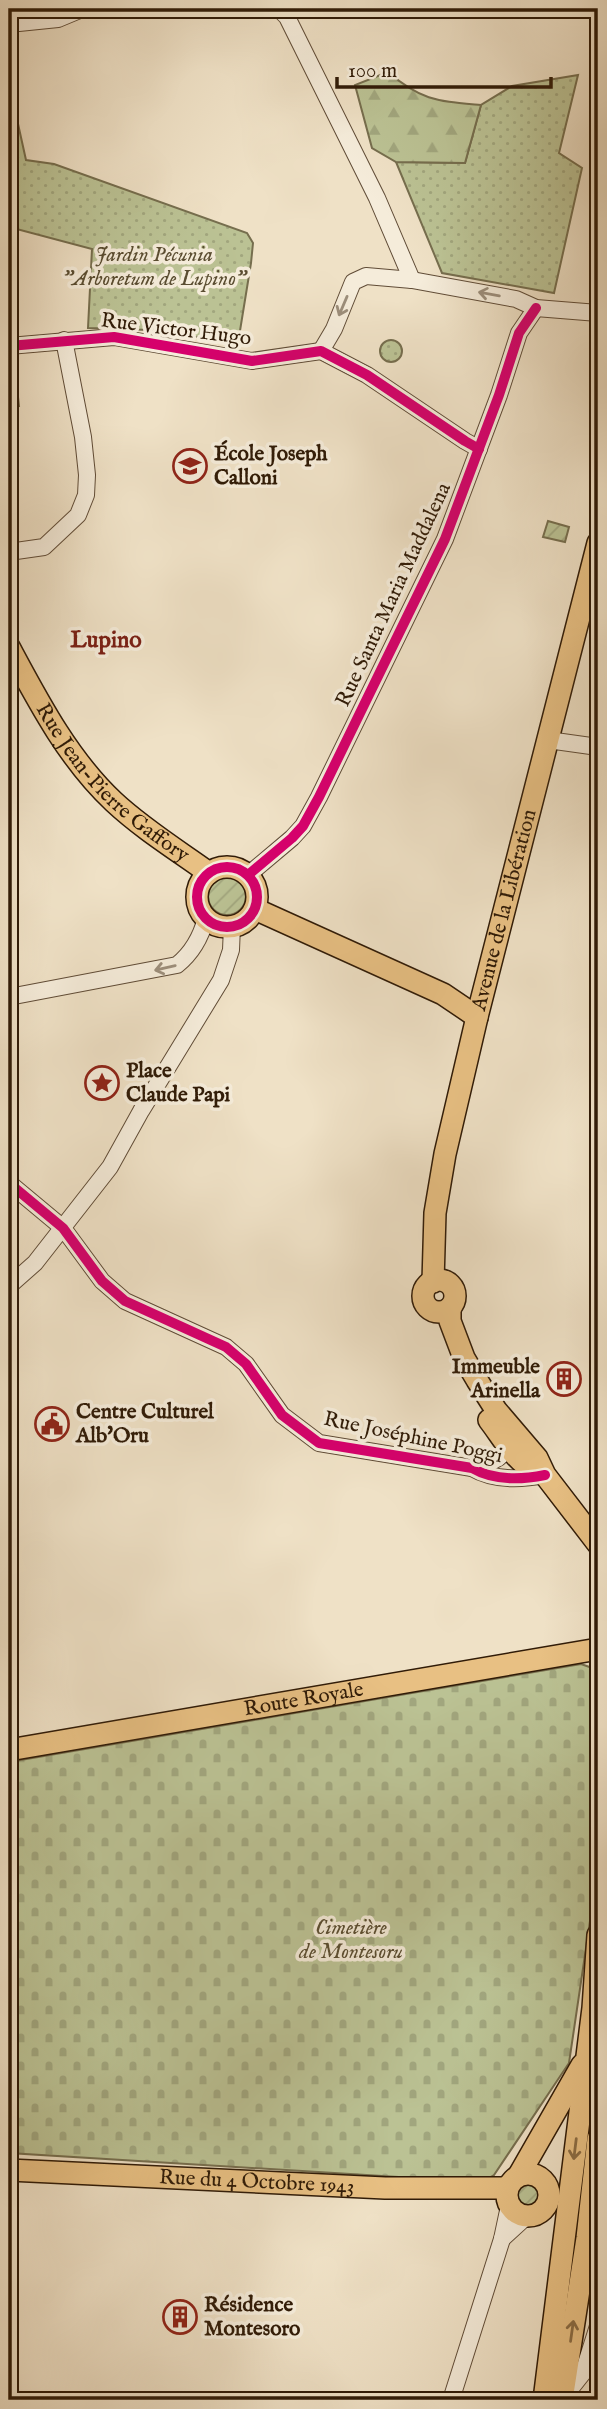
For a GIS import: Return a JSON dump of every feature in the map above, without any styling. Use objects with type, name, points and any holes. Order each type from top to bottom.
[{"type":"main road","name":"Avenue de la Libération","points":[[444,1310],[428,1308],[423,1298],[425,1288],[433,1282],[435,1213],[446,1154],[477,1017],[598,543]]},
{"type":"main road","name":"Rue Jean-Pierre Gaffory","points":[[9,647],[68,749],[92,778],[145,828],[209,873]]},
{"type":"main road","points":[[229,867],[248,875],[257,891],[255,909],[250,917],[232,926],[223,927],[206,918],[201,911],[197,894],[203,879],[218,868],[229,867]]},
{"type":"main road","points":[[255,909],[443,994],[477,1017]]},
{"type":"main road","points":[[443,994],[484,989]]},
{"type":"main road","points":[[444,1310],[457,1373],[503,1454],[545,1475]]},
{"type":"main road","points":[[444,1310],[464,1358],[496,1410],[537,1458],[545,1475],[597,1540]]},
{"type":"main road","name":"Route Royale","points":[[9,1750],[598,1649]]},
{"type":"main road","points":[[593,2008],[598,1935]]},
{"type":"main road","points":[[556,2400],[566,2217],[598,1979]]},
{"type":"main road","points":[[522,2198],[586,2057]]},
{"type":"main road","points":[[556,2400],[587,2238],[598,2139]]},
{"type":"main road","name":"Rue du 4 Octobre 1943","points":[[9,2170],[386,2188],[522,2198],[554,2216],[566,2217]]},
{"type":"street","points":[[9,24],[58,19],[82,9]]},
{"type":"street","points":[[279,9],[286,17],[377,198],[412,280]]},
{"type":"street","points":[[479,449],[367,375],[321,351],[334,329],[353,282],[366,276],[412,280],[516,299],[536,308],[598,313]]},
{"type":"street","name":"Rue Santa Maria Maddalena","points":[[248,875],[303,826],[319,797],[445,539],[519,333],[536,308]]},
{"type":"street","name":"Rue Victor Hugo","points":[[9,346],[64,340],[128,338],[251,360],[321,351]]},
{"type":"street","points":[[9,552],[44,547],[78,515],[86,495],[83,437],[64,340]]},
{"type":"street","points":[[548,740],[598,747]]},
{"type":"street","points":[[14,996],[177,965],[202,934],[206,918]]},
{"type":"street","points":[[9,1286],[34,1263],[110,1167],[221,980],[231,950],[232,926]]},
{"type":"street","name":"Rue Joséphine Poggi","points":[[9,1183],[63,1227],[102,1281],[125,1301],[226,1347],[246,1364],[282,1415],[318,1443],[472,1468],[486,1476],[525,1479],[545,1475]]},
{"type":"street","name":"Rue Joséphine Poggi","points":[[472,1468],[503,1454],[502,1478]]},
{"type":"street","points":[[451,2400],[502,2239],[522,2198]]},
{"type":"street","points":[[556,2400],[583,2373],[598,2326]]},
{"type":"green space","points":[[388,72],[411,89],[431,98],[481,105],[465,163],[396,162],[372,148],[355,85]]},
{"type":"green space","points":[[578,75],[559,153],[582,168],[554,293],[442,273],[396,162],[465,163],[481,105],[512,86]]},
{"type":"green space","name":"Jardin Pécunia \"Arboretum de Lupino\"","points":[[9,83],[26,160],[54,164],[247,233],[253,243],[238,343],[150,330],[88,328],[92,249],[9,227]]},
{"type":"green space","points":[[391,340],[399,343],[402,351],[399,359],[391,362],[383,359],[380,351],[383,343]]},
{"type":"green space","points":[[9,370],[15,370],[19,406],[9,407]]},
{"type":"green space","points":[[548,521],[569,527],[565,542],[543,537]]},
{"type":"green space","points":[[227,877],[241,882],[246,896],[241,910],[227,915],[213,910],[208,896],[213,882]]},
{"type":"green space","name":"Cimetière de Montesoru","points":[[581,1664],[598,1670],[598,1867],[569,2063],[494,2175],[463,2181],[9,2153],[9,1762]]},
{"type":"green space","points":[[528,2179],[539,2184],[544,2195],[539,2206],[528,2211],[517,2206],[512,2195],[517,2184]]},
{"type":"cycle path","points":[[248,875],[303,826],[319,797],[445,539],[499,395],[519,333],[536,308]]},
{"type":"cycle path","points":[[9,346],[114,337],[252,361],[321,351],[367,375],[479,449]]},
{"type":"cycle path","points":[[227,867],[244,872],[252,880],[257,897],[252,914],[244,922],[227,927],[210,922],[202,914],[197,897],[202,880],[210,872],[227,867]]},
{"type":"cycle path","points":[[9,1183],[63,1228],[102,1281],[125,1301],[226,1347],[246,1364],[282,1415],[319,1443],[472,1468],[498,1477],[526,1478],[545,1475]]},
{"type":"place","name":"École Joseph Calloni","points":[[190,466]]},
{"type":"place","name":"Place Claude Papi","points":[[102,1083]]},
{"type":"place","name":"Immeuble Arinella","points":[[564,1379]]},
{"type":"place","name":"Centre Culturel Alb'Oru","points":[[52,1424]]},
{"type":"place","name":"Résidence Montesoro","points":[[180,2317]]},
{"type":"district","name":"Lupino","points":[[106,640]]}]
